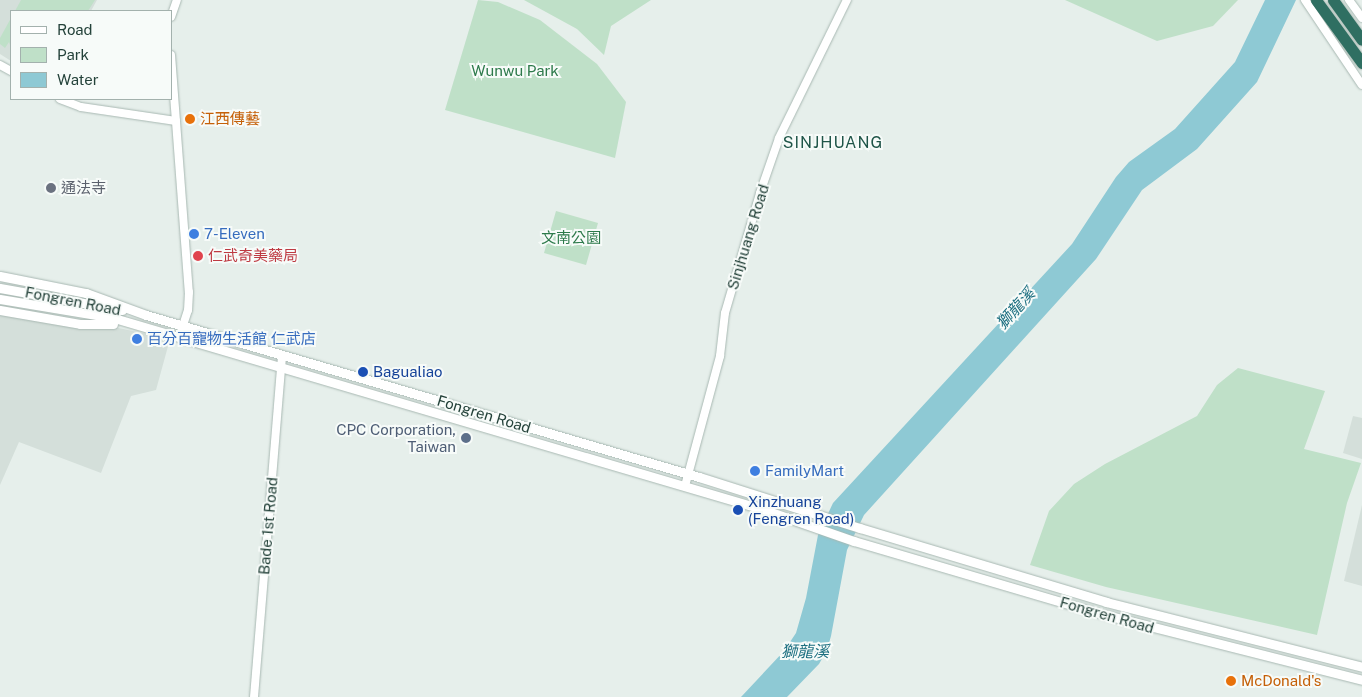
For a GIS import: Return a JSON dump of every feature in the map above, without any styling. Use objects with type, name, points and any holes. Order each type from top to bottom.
[{"type":"highway","points":[[1316,0],[1362,63]]},
{"type":"highway","points":[[1333,0],[1362,40]]},
{"type":"main road","name":"Fongren Road","points":[[0,276],[86,293],[182,326],[688,473],[860,528],[1106,602],[1362,667]]},
{"type":"main road","points":[[42,317],[52,285]]},
{"type":"main road","name":"Fongren Road","points":[[0,288],[146,315]]},
{"type":"main road","name":"Fongren Road","points":[[0,299],[114,318],[766,510],[854,541],[1106,615],[1362,680]]},
{"type":"main road","name":"Fongren Road","points":[[0,310],[80,324],[102,322],[141,327]]},
{"type":"street","points":[[172,14],[177,0]]},
{"type":"street","name":"Sinjhuang Road","points":[[685,486],[720,356],[725,313],[760,193],[780,138],[848,0]]},
{"type":"street","points":[[1305,0],[1362,85]]},
{"type":"street","points":[[1349,0],[1362,18]]},
{"type":"street","points":[[172,68],[188,292],[188,310],[179,337]]},
{"type":"street","points":[[63,100],[81,107],[176,121]]},
{"type":"street","name":"Bade 1st Road","points":[[254,697],[282,355]]},
{"type":"shaded area","points":[[0,0],[97,0],[92,10],[10,10],[10,60],[0,54]]},
{"type":"shaded area","points":[[0,312],[95,323],[170,339],[156,390],[131,396],[101,473],[19,442],[0,485]]},
{"type":"shaded area","points":[[1353,416],[1362,418],[1362,459],[1343,453]]},
{"type":"shaded area","points":[[1362,505],[1362,586],[1344,581]]},
{"type":"green space","points":[[21,0],[95,0],[89,10],[16,10]]},
{"type":"green space","name":"Wunwu Park","points":[[478,0],[498,2],[540,20],[597,64],[626,102],[615,158],[445,110]]},
{"type":"green space","points":[[524,0],[651,0],[611,26],[604,55],[577,29]]},
{"type":"green space","points":[[1065,0],[1238,0],[1213,26],[1157,41]]},
{"type":"green space","points":[[10,20],[10,45],[9,42],[5,48],[0,44],[0,38]]},
{"type":"green space","name":"文南公園","points":[[556,211],[598,223],[586,265],[544,253]]},
{"type":"green space","points":[[1238,368],[1325,391],[1304,449],[1361,463],[1347,503],[1317,635],[1106,587],[1030,565],[1049,511],[1074,484],[1105,464],[1197,416],[1217,385]]},
{"type":"water","name":"獅龍溪","points":[[1265,0],[1296,0],[1257,82],[1197,149],[1142,190],[1096,259],[864,515],[847,550],[831,636],[827,650],[819,664],[787,697],[741,697],[784,651],[796,633],[806,598],[818,535],[833,503],[1072,244],[1116,177],[1129,162],[1175,129],[1235,62]]},
{"type":"place","name":"江西傳藝","points":[[190,119]]},
{"type":"place","name":"通法寺","points":[[51,188]]},
{"type":"place","name":"7-Eleven","points":[[194,234]]},
{"type":"place","name":"仁武奇美藥局","points":[[198,256]]},
{"type":"place","name":"百分百寵物生活館 仁武店","points":[[137,339]]},
{"type":"place","name":"Bagualiao","points":[[363,372]]},
{"type":"place","name":"CPC Corporation, Taiwan","points":[[466,438]]},
{"type":"place","name":"FamilyMart","points":[[755,471]]},
{"type":"place","name":"Xinzhuang (Fengren Road)","points":[[738,510]]},
{"type":"place","name":"McDonald's","points":[[1231,681]]},
{"type":"district","name":"SINJHUANG","points":[[833,143]]}]
